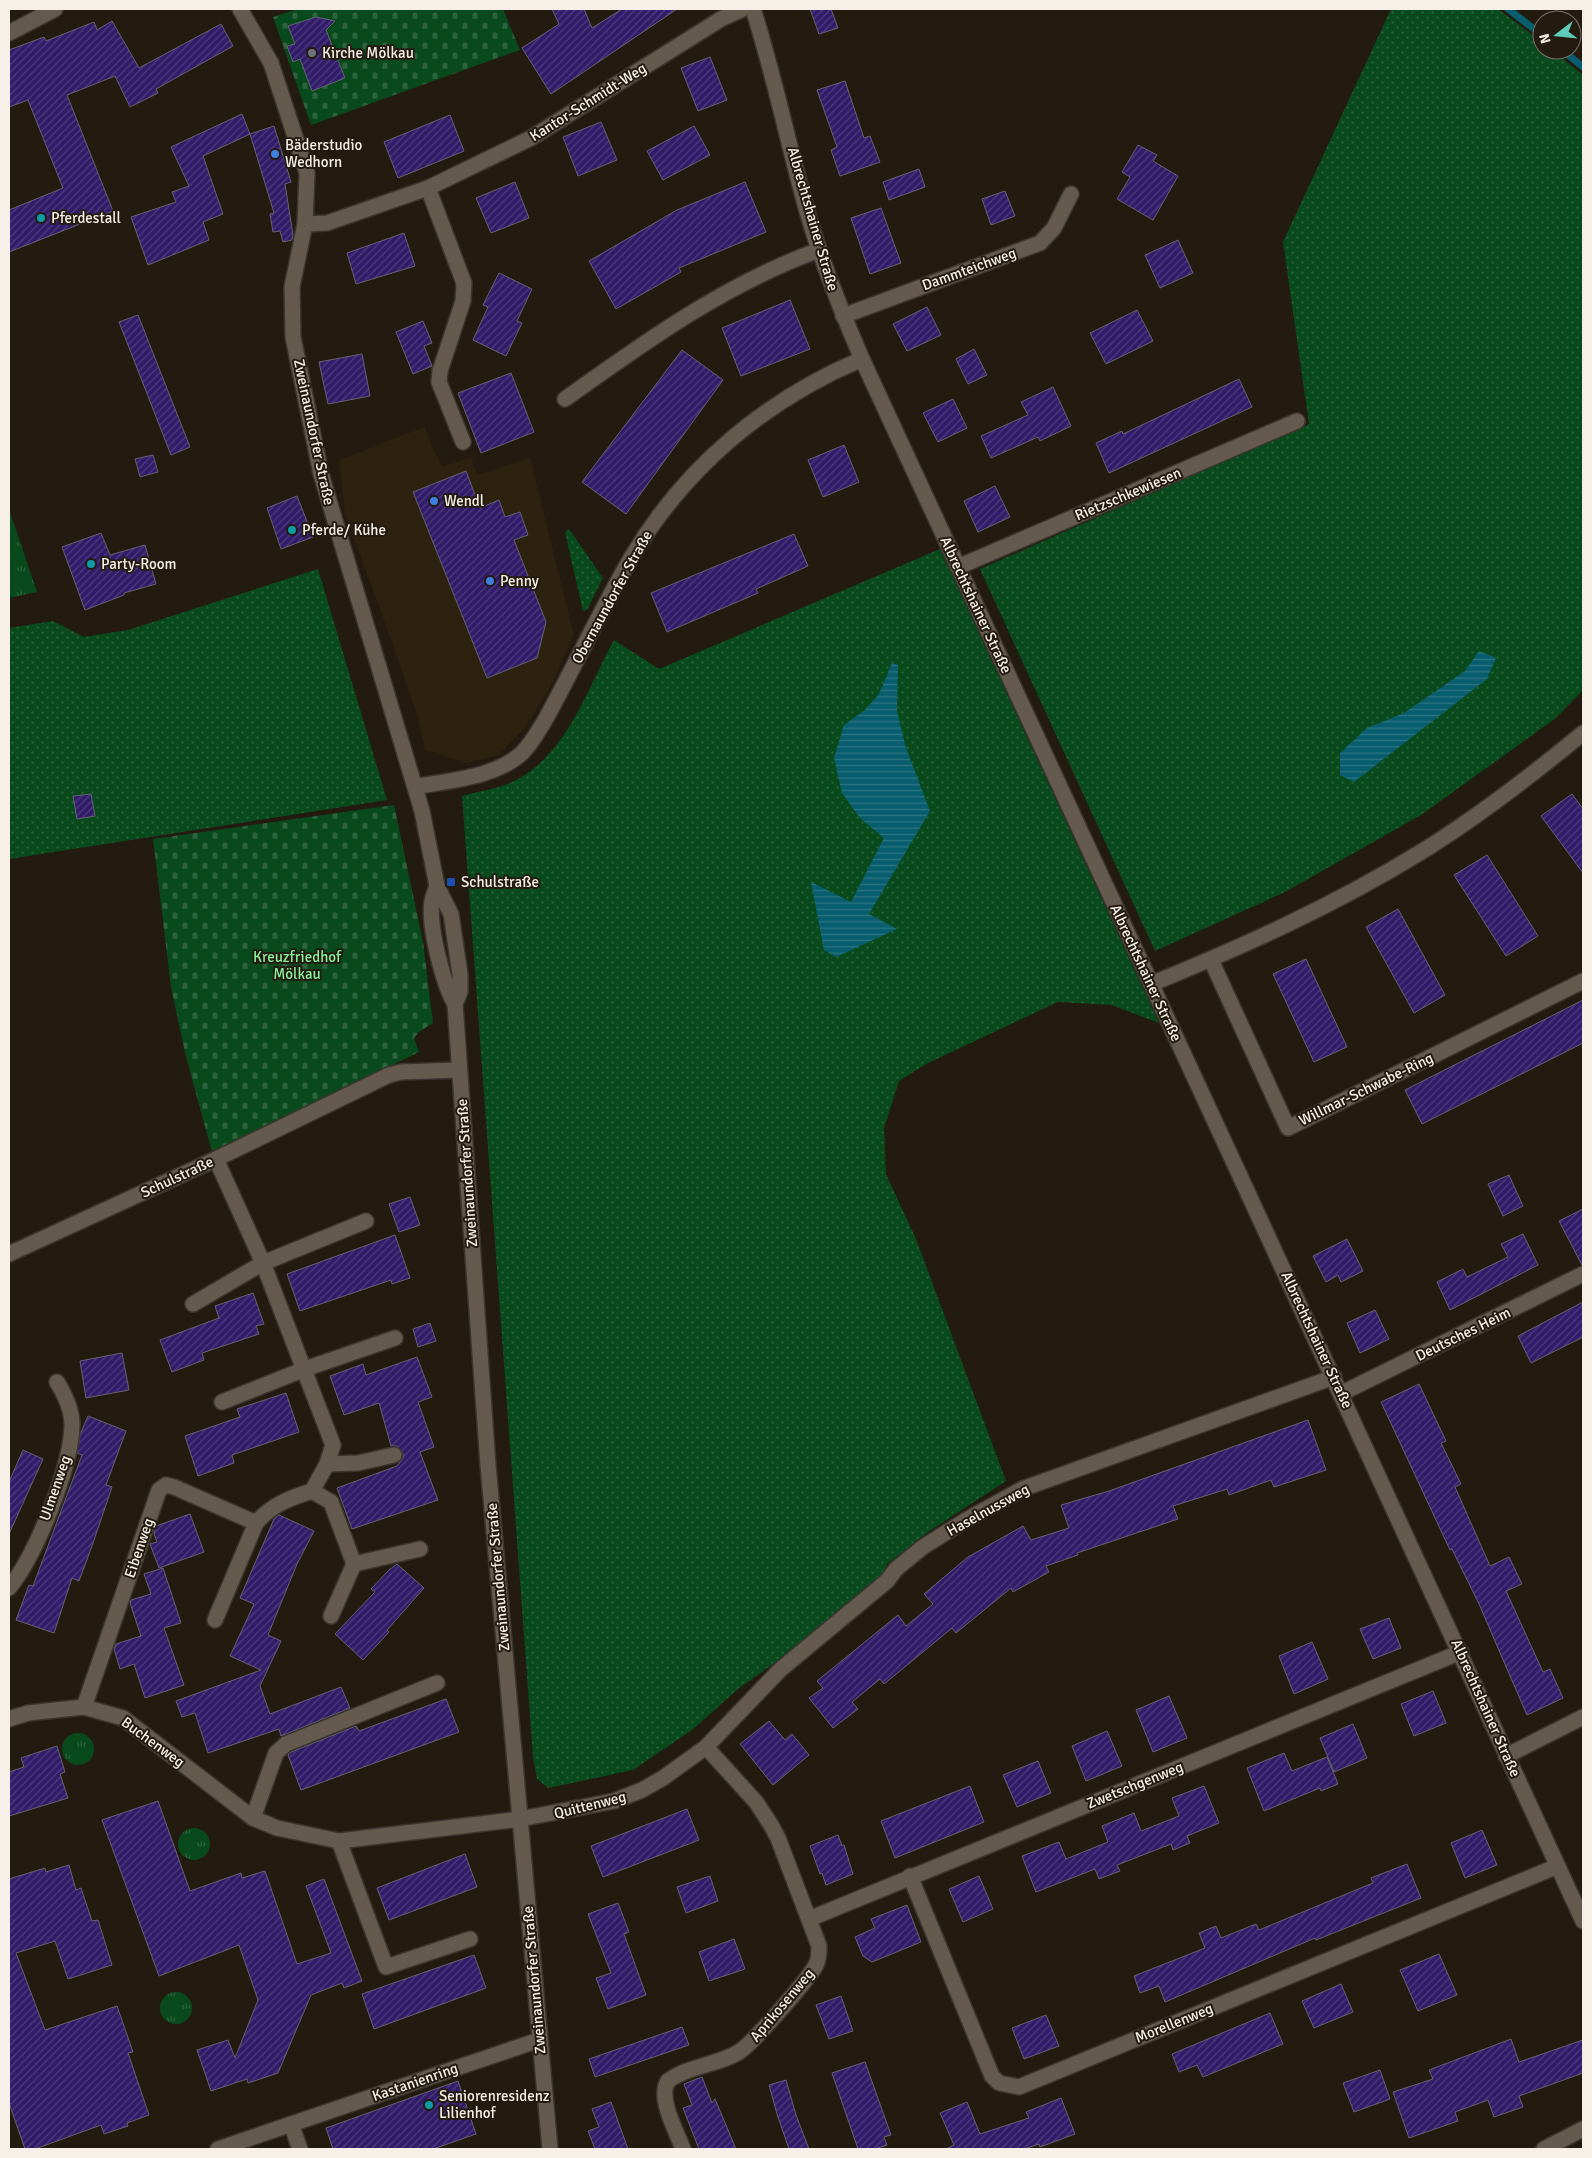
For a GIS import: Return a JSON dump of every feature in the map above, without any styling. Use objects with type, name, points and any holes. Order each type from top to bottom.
[{"type":"street","points":[[9,33],[55,9]]},
{"type":"street","name":"Zweinaundorfer Straße","points":[[240,9],[271,62],[307,173],[306,224],[292,287],[293,337],[321,474],[415,788],[437,886],[432,902],[436,940],[447,991],[455,1004],[488,1465],[550,2149]]},
{"type":"street","name":"Kantor-Schmidt-Weg","points":[[306,224],[327,223],[428,188],[532,138],[721,19],[743,9]]},
{"type":"street","name":"Albrechtshainer Straße","points":[[753,9],[776,84],[803,196],[819,250],[843,316],[1342,1393],[1506,1756],[1583,1921]]},
{"type":"street","points":[[428,188],[464,283],[463,301],[440,372],[439,382],[463,442]]},
{"type":"street","name":"Dammteichweg","points":[[843,316],[1040,243],[1054,228],[1071,194]]},
{"type":"street","points":[[565,399],[664,329],[724,294],[819,250]]},
{"type":"street","name":"Obernaundorfer Straße","points":[[415,788],[491,770],[521,754],[544,722],[631,558],[651,527],[692,475],[722,445],[746,425],[805,386],[862,358]]},
{"type":"street","name":"Rietzschkewiesen","points":[[958,567],[1297,421]]},
{"type":"street","points":[[1151,984],[1211,960],[1336,900],[1422,852],[1506,794],[1583,734]]},
{"type":"street","name":"Willmar-Schwabe-Ring","points":[[1211,960],[1288,1128],[1583,981]]},
{"type":"street","name":"Schulstraße","points":[[9,1254],[216,1159],[389,1075],[401,1072],[459,1070]]},
{"type":"street","points":[[215,1620],[256,1523],[266,1510],[289,1498],[312,1491],[327,1464],[334,1445],[333,1438],[262,1263],[216,1159]]},
{"type":"street","points":[[193,1304],[262,1263],[366,1221]]},
{"type":"street","name":"Deutsches Heim","points":[[1342,1393],[1583,1274]]},
{"type":"street","points":[[222,1402],[305,1369],[395,1338]]},
{"type":"street","name":"Haselnussweg","points":[[706,1748],[782,1669],[887,1581],[896,1569],[909,1558],[966,1520],[1037,1483],[1334,1377]]},
{"type":"street","name":"Ulmenweg","points":[[9,1588],[37,1539],[53,1502],[68,1455],[72,1424],[66,1398],[57,1382]]},
{"type":"street","points":[[327,1464],[358,1463],[394,1455]]},
{"type":"street","name":"Eibenweg","points":[[84,1707],[159,1490],[166,1485],[174,1487],[256,1523]]},
{"type":"street","points":[[312,1491],[331,1502],[354,1564],[331,1616]]},
{"type":"street","points":[[354,1564],[420,1548]]},
{"type":"street","name":"Zwetschgenweg","points":[[809,1919],[1460,1652]]},
{"type":"street","points":[[253,1818],[276,1753],[286,1744],[436,1682]]},
{"type":"street","name":"Buchenweg","points":[[9,1719],[28,1713],[84,1707],[123,1718],[253,1818],[277,1828],[339,1841],[520,1819]]},
{"type":"street","points":[[1506,1756],[1583,1717]]},
{"type":"street","name":"Quittenweg","points":[[520,1819],[614,1802],[663,1778],[706,1748]]},
{"type":"street","name":"Aprikosenweg","points":[[683,2149],[664,2100],[664,2086],[672,2078],[740,2052],[787,2002],[816,1966],[819,1958],[819,1946],[778,1838],[756,1802],[706,1748]]},
{"type":"street","points":[[339,1841],[386,1967],[470,1938]]},
{"type":"street","name":"Morellenweg","points":[[910,1876],[992,2076],[999,2084],[1019,2087],[1558,1866]]},
{"type":"street","name":"Kastanienring","points":[[218,2149],[539,2040]]},
{"type":"street","points":[[291,2124],[300,2149]]},
{"type":"street","points":[[1544,2149],[1583,2130]]},
{"type":"shaded area","points":[[424,427],[442,467],[471,457],[477,475],[530,458],[574,635],[550,688],[524,729],[499,755],[467,763],[425,750],[418,718],[345,514],[339,460]]},
{"type":"green space","points":[[298,9],[503,9],[520,50],[311,125],[273,17]]},
{"type":"green space","points":[[1391,9],[1498,9],[1532,34],[1532,60],[1564,60],[1583,75],[1583,690],[1556,718],[1421,815],[1285,892],[1155,951],[980,569],[1309,424],[1283,242]]},
{"type":"green space","points":[[9,509],[37,592],[9,598]]},
{"type":"green space","points":[[569,529],[603,578],[587,610],[583,611],[565,532]]},
{"type":"green space","points":[[940,549],[1159,1023],[1112,1005],[1058,1002],[926,1064],[899,1081],[884,1128],[886,1174],[916,1239],[1006,1481],[928,1532],[887,1564],[883,1575],[773,1664],[738,1689],[692,1730],[633,1770],[548,1788],[537,1779],[533,1757],[462,796],[508,784],[532,769],[548,755],[574,719],[614,640],[659,669]]},
{"type":"green space","points":[[318,569],[387,800],[9,859],[9,628],[53,621],[84,637],[128,630]]},
{"type":"green space","name":"Kreuzfriedhof Mölkau","points":[[394,805],[423,942],[433,1023],[419,1032],[414,1038],[419,1052],[212,1152],[186,1057],[171,987],[153,839]]},
{"type":"green space","points":[[78,1733],[89,1738],[94,1749],[89,1760],[78,1765],[67,1760],[62,1749],[67,1738]]},
{"type":"green space","points":[[194,1828],[205,1833],[210,1844],[205,1855],[194,1860],[183,1855],[178,1844],[183,1833]]},
{"type":"green space","points":[[176,1992],[187,1997],[192,2008],[187,2019],[176,2024],[165,2019],[160,2008],[165,1997]]},
{"type":"water","points":[[1479,651],[1496,658],[1487,679],[1354,782],[1340,775],[1340,753],[1367,728],[1404,713],[1465,671]]},
{"type":"water","points":[[892,663],[898,665],[897,711],[906,748],[930,811],[869,914],[897,929],[836,957],[824,950],[811,882],[851,902],[884,838],[860,818],[842,793],[834,758],[844,725],[865,710],[879,694]]},
{"type":"building","points":[[552,9],[584,9],[592,28],[622,9],[677,9],[551,94],[522,48],[559,24]]},
{"type":"building","points":[[810,9],[831,9],[838,28],[819,34]]},
{"type":"building","name":"Kirche Mölkau","points":[[316,17],[335,21],[326,30],[345,78],[312,91],[300,59],[293,62],[287,46],[295,44],[288,26]]},
{"type":"building","points":[[112,21],[139,68],[221,24],[233,46],[156,89],[158,93],[130,107],[115,76],[67,95],[113,211],[9,252],[9,210],[63,188],[28,100],[9,107],[9,50],[44,37],[46,41],[94,22],[97,30]]},
{"type":"building","points":[[710,57],[727,100],[698,111],[681,68]]},
{"type":"building","points":[[845,81],[864,138],[870,136],[880,162],[840,176],[831,150],[837,147],[817,90]]},
{"type":"building","points":[[242,114],[250,134],[203,156],[223,214],[203,222],[209,240],[148,265],[131,217],[176,202],[172,192],[189,186],[171,147]]},
{"type":"building","points":[[450,115],[464,151],[398,178],[384,142]]},
{"type":"building","points":[[601,122],[617,160],[578,176],[563,137]]},
{"type":"building","points":[[274,126],[291,182],[285,184],[293,235],[292,240],[283,242],[280,231],[273,232],[270,214],[274,213],[250,134]]},
{"type":"building","points":[[694,126],[710,155],[663,180],[647,151]]},
{"type":"building","points":[[1138,145],[1157,155],[1153,161],[1178,176],[1153,220],[1117,199],[1130,177],[1122,172]]},
{"type":"building","points":[[919,169],[925,187],[889,200],[883,182]]},
{"type":"building","points":[[515,182],[529,218],[491,233],[476,198]]},
{"type":"building","points":[[745,182],[766,232],[679,268],[681,272],[616,309],[589,261],[677,210]]},
{"type":"building","points":[[1005,191],[1015,216],[991,225],[982,199]]},
{"type":"building","points":[[881,208],[901,263],[870,274],[851,218]]},
{"type":"building","points":[[404,233],[415,266],[356,284],[347,253]]},
{"type":"building","points":[[1178,240],[1193,273],[1160,288],[1145,255]]},
{"type":"building","points":[[499,273],[532,289],[517,321],[522,323],[506,356],[473,340],[488,307],[483,305]]},
{"type":"building","points":[[790,300],[810,349],[741,376],[722,328]]},
{"type":"building","points":[[927,307],[941,335],[907,351],[893,324]]},
{"type":"building","points":[[1137,310],[1153,341],[1106,364],[1090,333]]},
{"type":"building","points":[[138,315],[190,447],[171,455],[119,322]]},
{"type":"building","points":[[423,321],[432,343],[424,346],[432,366],[413,374],[396,332]]},
{"type":"building","points":[[974,349],[987,375],[968,384],[956,359]]},
{"type":"building","points":[[682,350],[723,380],[626,514],[582,482]]},
{"type":"building","points":[[362,354],[370,396],[328,404],[319,362]]},
{"type":"building","points":[[511,373],[534,432],[481,453],[458,393]]},
{"type":"building","points":[[1239,379],[1252,407],[1109,473],[1096,443],[1122,431],[1123,434]]},
{"type":"building","points":[[1053,387],[1071,426],[1040,441],[1038,437],[991,458],[981,436],[1028,415],[1021,402]]},
{"type":"building","points":[[953,399],[967,428],[938,442],[923,413]]},
{"type":"building","points":[[844,445],[859,482],[823,497],[808,460]]},
{"type":"building","points":[[153,455],[158,472],[140,477],[135,459]]},
{"type":"building","name":"Penny","points":[[466,471],[480,508],[499,500],[505,517],[520,512],[528,535],[514,540],[546,622],[537,658],[487,678],[413,492]]},
{"type":"building","points":[[995,486],[1010,517],[978,532],[964,501]]},
{"type":"building","name":"Pferde/ Kühe","points":[[297,496],[313,537],[281,549],[267,508]]},
{"type":"building","name":"Party-Room","points":[[101,533],[110,555],[145,545],[156,584],[124,593],[124,595],[85,610],[62,547]]},
{"type":"building","points":[[794,534],[808,566],[756,589],[758,593],[667,632],[651,593]]},
{"type":"building","points":[[91,794],[95,816],[77,819],[73,796]]},
{"type":"building","points":[[1572,794],[1583,809],[1583,873],[1541,816]]},
{"type":"building","points":[[1487,855],[1538,936],[1506,956],[1454,875]]},
{"type":"building","points":[[1398,909],[1445,995],[1414,1013],[1366,927]]},
{"type":"building","points":[[1306,959],[1347,1047],[1314,1062],[1273,974]]},
{"type":"building","points":[[1583,1000],[1583,1043],[1422,1124],[1405,1090]]},
{"type":"building","points":[[1509,1175],[1523,1206],[1503,1216],[1488,1184]]},
{"type":"building","points":[[410,1197],[420,1225],[399,1232],[389,1204]]},
{"type":"building","points":[[1583,1209],[1583,1265],[1582,1265],[1559,1221]]},
{"type":"building","points":[[1523,1234],[1538,1265],[1450,1310],[1437,1282],[1463,1269],[1467,1277],[1508,1257],[1501,1244]]},
{"type":"building","points":[[395,1235],[410,1278],[392,1284],[391,1280],[300,1311],[287,1274]]},
{"type":"building","points":[[1347,1239],[1363,1271],[1341,1282],[1338,1275],[1326,1282],[1313,1256]]},
{"type":"building","points":[[253,1293],[264,1324],[256,1326],[259,1334],[202,1353],[204,1360],[172,1372],[160,1340],[219,1318],[215,1306]]},
{"type":"building","points":[[1583,1302],[1583,1337],[1531,1363],[1518,1336]]},
{"type":"building","points":[[1375,1310],[1389,1339],[1360,1353],[1347,1323]]},
{"type":"building","points":[[430,1323],[436,1341],[418,1347],[413,1329]]},
{"type":"building","points":[[122,1353],[129,1390],[86,1398],[80,1361]]},
{"type":"building","points":[[417,1357],[432,1397],[418,1402],[434,1447],[420,1452],[438,1500],[352,1529],[337,1488],[397,1466],[403,1458],[403,1453],[397,1446],[391,1446],[379,1403],[344,1415],[330,1376],[363,1364],[366,1375]]},
{"type":"building","points":[[1419,1384],[1446,1441],[1441,1443],[1461,1484],[1455,1487],[1490,1566],[1509,1557],[1522,1584],[1506,1591],[1543,1672],[1550,1669],[1563,1698],[1527,1715],[1479,1604],[1452,1549],[1450,1550],[1381,1402]]},
{"type":"building","points":[[286,1393],[299,1432],[232,1455],[234,1463],[198,1476],[185,1436],[240,1417],[237,1409]]},
{"type":"building","points":[[88,1416],[126,1431],[106,1485],[112,1487],[92,1546],[79,1581],[72,1578],[54,1633],[16,1620],[29,1585],[33,1586],[82,1455],[77,1453],[80,1435]]},
{"type":"building","points":[[1308,1420],[1326,1470],[1274,1487],[1271,1480],[1229,1495],[1227,1489],[1173,1506],[1178,1519],[1077,1553],[1078,1555],[1046,1566],[1049,1572],[1013,1592],[1011,1588],[956,1633],[952,1628],[884,1684],[880,1679],[852,1702],[858,1709],[833,1728],[809,1698],[823,1688],[817,1681],[898,1615],[906,1626],[933,1604],[924,1594],[968,1557],[1023,1526],[1031,1540],[1069,1528],[1061,1505],[1109,1491]]},
{"type":"building","points":[[23,1450],[43,1459],[9,1534],[9,1482]]},
{"type":"building","points":[[190,1514],[204,1552],[159,1568],[150,1544],[157,1542],[154,1534],[156,1526]]},
{"type":"building","points":[[279,1515],[314,1531],[297,1564],[268,1635],[281,1641],[260,1686],[270,1714],[341,1687],[350,1708],[281,1736],[279,1729],[208,1753],[195,1713],[182,1717],[176,1701],[261,1670],[230,1656],[254,1604],[240,1598],[274,1519]]},
{"type":"building","points":[[397,1564],[424,1588],[387,1630],[389,1632],[363,1660],[335,1634],[375,1592],[371,1589]]},
{"type":"building","points":[[163,1568],[181,1623],[164,1628],[184,1685],[145,1698],[134,1664],[120,1669],[114,1649],[116,1644],[141,1636],[130,1603],[131,1600],[151,1594],[144,1574]]},
{"type":"building","points":[[1389,1618],[1401,1648],[1373,1659],[1360,1629]]},
{"type":"building","points":[[1312,1642],[1328,1679],[1294,1694],[1279,1656]]},
{"type":"building","points":[[1433,1691],[1446,1723],[1414,1736],[1401,1704]]},
{"type":"building","points":[[1169,1696],[1187,1738],[1153,1752],[1136,1710]]},
{"type":"building","points":[[446,1699],[459,1732],[301,1790],[288,1755],[291,1752],[356,1726],[359,1731]]},
{"type":"building","points":[[769,1721],[785,1740],[792,1734],[809,1755],[773,1785],[740,1744]]},
{"type":"building","points":[[1353,1724],[1367,1758],[1334,1772],[1320,1738]]},
{"type":"building","points":[[1107,1731],[1122,1766],[1086,1781],[1072,1746]]},
{"type":"building","points":[[57,1746],[65,1772],[60,1774],[68,1798],[9,1816],[9,1772],[24,1767],[21,1758]]},
{"type":"building","points":[[1284,1753],[1292,1771],[1327,1757],[1338,1784],[1321,1791],[1320,1788],[1264,1811],[1247,1768]]},
{"type":"building","points":[[1038,1761],[1051,1793],[1017,1807],[1003,1775]]},
{"type":"building","points":[[970,1786],[984,1822],[895,1858],[881,1821]]},
{"type":"building","points":[[1204,1786],[1219,1823],[1187,1836],[1190,1843],[1173,1850],[1171,1844],[1117,1865],[1120,1871],[1099,1879],[1095,1869],[1036,1892],[1022,1856],[1059,1842],[1066,1859],[1108,1842],[1102,1826],[1134,1813],[1141,1831],[1179,1816],[1172,1798]]},
{"type":"building","points":[[158,1801],[190,1891],[241,1873],[242,1878],[265,1871],[297,1964],[331,1953],[306,1886],[324,1879],[362,1981],[344,1988],[342,1983],[311,1995],[278,2073],[248,2083],[247,2079],[211,2091],[197,2050],[228,2040],[235,2058],[258,2000],[239,1945],[159,1976],[102,1820]]},
{"type":"building","points":[[687,1809],[699,1840],[603,1877],[591,1846]]},
{"type":"building","points":[[1482,1830],[1497,1865],[1465,1878],[1451,1843]]},
{"type":"building","points":[[838,1835],[842,1846],[844,1845],[853,1874],[826,1885],[810,1846]]},
{"type":"building","points":[[465,1854],[477,1887],[389,1920],[377,1888]]},
{"type":"building","points":[[1407,1864],[1421,1898],[1316,1940],[1315,1938],[1165,2002],[1159,1986],[1140,1993],[1134,1976],[1205,1948],[1199,1933],[1216,1926],[1221,1938],[1256,1924],[1259,1930],[1373,1883],[1371,1878]]},
{"type":"building","points":[[69,1865],[76,1890],[81,1888],[92,1921],[98,1920],[112,1965],[68,1979],[55,1941],[16,1953],[45,2030],[117,2006],[133,2052],[128,2053],[149,2115],[127,2123],[128,2126],[104,2134],[101,2125],[35,2149],[25,2149],[9,2103],[9,1879],[45,1868],[46,1872]]},
{"type":"building","points":[[710,1876],[718,1901],[686,1913],[677,1887]]},
{"type":"building","points":[[979,1876],[993,1909],[963,1922],[949,1889]]},
{"type":"building","points":[[618,1903],[629,1932],[624,1934],[646,1995],[608,2009],[596,1978],[611,1973],[588,1914]]},
{"type":"building","points":[[907,1905],[921,1942],[872,1962],[863,1956],[855,1937],[875,1928],[871,1919]]},
{"type":"building","points":[[734,1939],[745,1969],[709,1981],[699,1952]]},
{"type":"building","points":[[1439,1954],[1457,1995],[1418,2011],[1400,1970]]},
{"type":"building","points":[[474,1955],[486,1988],[374,2029],[362,1994]]},
{"type":"building","points":[[1341,1984],[1353,2012],[1314,2028],[1302,2001]]},
{"type":"building","points":[[841,1996],[853,2031],[829,2039],[816,2005]]},
{"type":"building","points":[[1270,2013],[1283,2044],[1203,2077],[1197,2065],[1179,2072],[1172,2054]]},
{"type":"building","points":[[1046,2015],[1059,2046],[1024,2059],[1012,2028]]},
{"type":"building","points":[[682,2027],[689,2045],[595,2077],[589,2059]]},
{"type":"building","points":[[1511,2039],[1519,2062],[1583,2040],[1583,2073],[1519,2096],[1523,2107],[1494,2117],[1488,2100],[1455,2112],[1458,2121],[1409,2138],[1393,2092],[1433,2079],[1429,2070]]},
{"type":"building","points":[[865,2062],[891,2135],[884,2137],[887,2145],[875,2149],[858,2149],[832,2073]]},
{"type":"building","points":[[1380,2070],[1390,2099],[1354,2112],[1343,2083]]},
{"type":"building","points":[[702,2077],[712,2103],[715,2099],[736,2149],[699,2149],[683,2108],[692,2105],[684,2084]]},
{"type":"building","points":[[786,2080],[796,2115],[809,2149],[789,2149],[777,2114],[769,2085]]},
{"type":"building","name":"Seniorenresidenz Lilienhof","points":[[458,2081],[476,2134],[433,2149],[333,2149],[326,2128]]},
{"type":"building","points":[[1061,2098],[1075,2134],[1040,2147],[1039,2144],[1024,2149],[946,2149],[954,2145],[940,2113],[967,2102],[980,2134],[1029,2118],[1026,2112]]},
{"type":"building","points":[[611,2102],[628,2149],[595,2149],[588,2131],[599,2127],[592,2109]]},
{"type":"waterway","points":[[1508,9],[1532,27]]},
{"type":"waterway","points":[[1574,60],[1583,67]]},
{"type":"place","name":"Kirche Mölkau","points":[[312,53]]},
{"type":"place","name":"Bäderstudio Wedhorn","points":[[275,154]]},
{"type":"place","name":"Pferdestall","points":[[41,218]]},
{"type":"place","name":"Wendl","points":[[434,501]]},
{"type":"place","name":"Pferde/ Kühe","points":[[292,530]]},
{"type":"place","name":"Party-Room","points":[[91,564]]},
{"type":"place","name":"Penny","points":[[490,581]]},
{"type":"place","name":"Schulstraße","points":[[451,882]]},
{"type":"place","name":"Seniorenresidenz Lilienhof","points":[[429,2105]]}]
